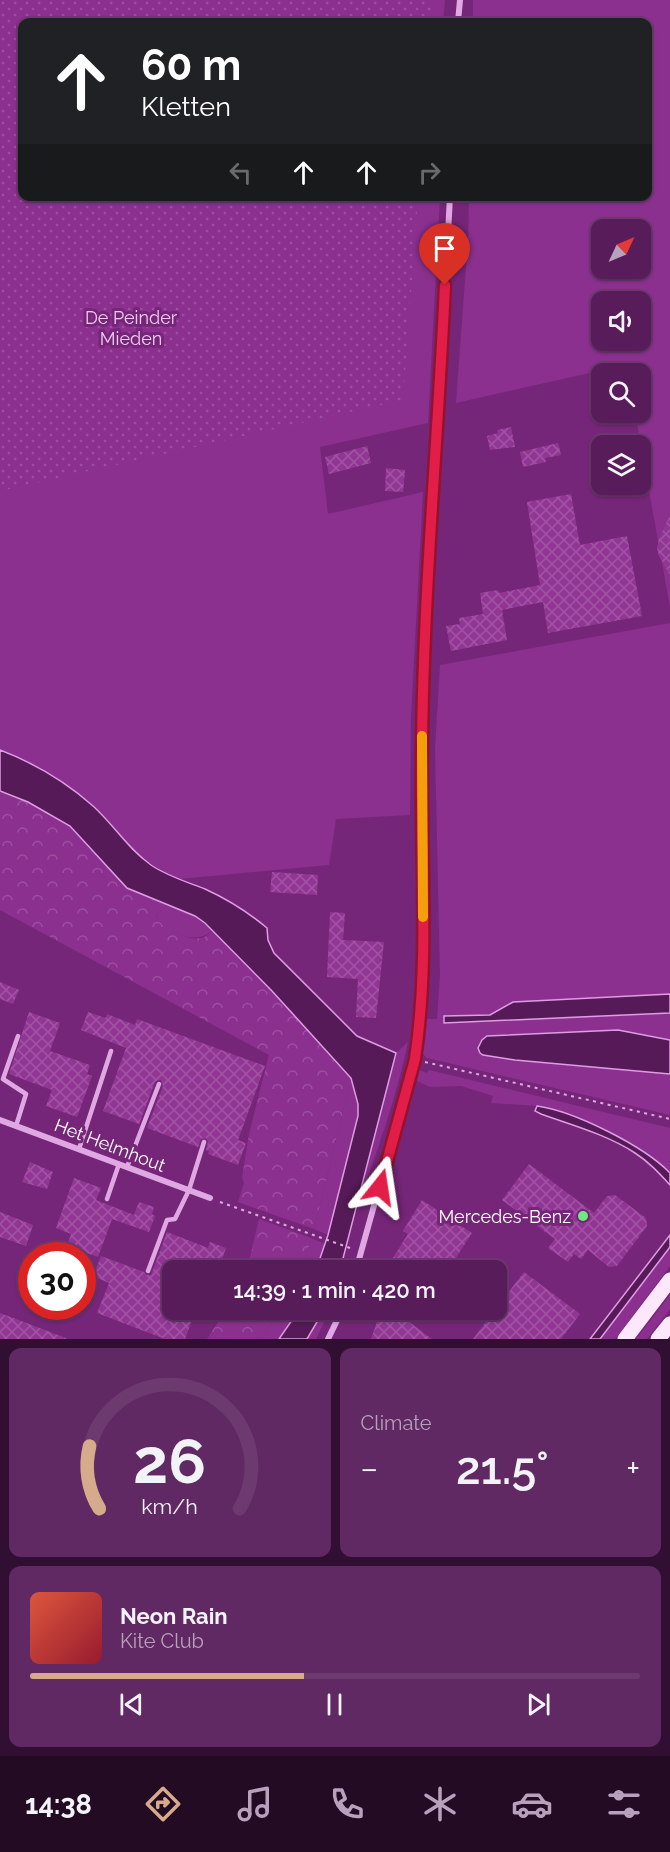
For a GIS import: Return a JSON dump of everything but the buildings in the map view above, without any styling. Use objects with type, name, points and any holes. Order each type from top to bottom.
[{"type":"main road","points":[[625,1339],[670,1280]]},
{"type":"main road","points":[[658,1339],[670,1324]]},
{"type":"street","points":[[458,18],[459,0]]},
{"type":"street","points":[[359,1260],[415,1059],[423,955],[423,716],[450,201]]},
{"type":"street","name":"Het Helmhout","points":[[0,1120],[210,1198]]},
{"type":"street","points":[[328,1339],[337,1320]]},
{"type":"lane","points":[[16,1126],[26,1094],[3,1079],[18,1036]]},
{"type":"lane","points":[[79,1149],[111,1051]]},
{"type":"lane","points":[[127,1167],[159,1084]]},
{"type":"lane","points":[[148,1271],[167,1220],[175,1219],[189,1190],[204,1142]]},
{"type":"lane","points":[[107,1199],[119,1164]]},
{"type":"path","points":[[415,1059],[670,1119]]},
{"type":"path","points":[[210,1198],[347,1247]]},
{"type":"green space","points":[[0,0],[445,0],[443,18],[18,18],[18,201],[440,201],[428,423],[320,447],[328,514],[423,492],[411,717],[410,815],[336,819],[329,865],[180,879],[142,857],[95,808],[74,790],[38,767],[0,750]]},
{"type":"green space","name":"De Peinder Mieden","points":[[0,0],[433,0],[431,18],[18,18],[18,201],[418,201],[403,400],[0,491]]},
{"type":"green space","points":[[473,0],[670,0],[670,607],[650,495],[651,435],[639,435],[637,423],[651,423],[651,363],[591,363],[591,373],[456,403],[469,201],[652,201],[652,18],[473,18]]},
{"type":"green space","points":[[670,623],[670,994],[513,1002],[490,1015],[444,1016],[445,1023],[670,1013],[670,1040],[618,1030],[487,1036],[483,1055],[670,1074],[670,1115],[427,1058],[422,1053],[425,1019],[437,1019],[440,975],[435,749],[440,665]]},
{"type":"green space","points":[[0,791],[28,802],[70,826],[127,888],[170,905],[156,915],[169,929],[189,938],[204,937],[212,930],[272,991],[351,1078],[314,1229],[238,1202],[244,1183],[242,1178],[249,1134],[269,1055],[0,910]]},
{"type":"green space","points":[[170,905],[195,916],[212,930],[198,937],[173,932],[156,915]]},
{"type":"green space","points":[[408,1042],[392,1106],[356,1209],[396,1053]]},
{"type":"green space","points":[[419,1070],[427,1073],[429,1070],[670,1128],[670,1173],[633,1144],[567,1115],[538,1106],[491,1103],[493,1096],[461,1086],[430,1087],[417,1081]]},
{"type":"green space","points":[[351,1078],[358,1104],[358,1116],[328,1235],[314,1229]]},
{"type":"green space","points":[[259,1219],[311,1238],[306,1260],[249,1260]]},
{"type":"green space","points":[[311,1238],[325,1244],[319,1260],[306,1260]]},
{"type":"green space","points":[[670,1247],[670,1266],[615,1339],[600,1339]]},
{"type":"green space","points":[[670,1295],[670,1309],[647,1339],[636,1339]]},
{"type":"green space","points":[[219,1320],[274,1320],[260,1339],[207,1339]]},
{"type":"green space","points":[[274,1320],[292,1320],[279,1339],[260,1339]]},
{"type":"green space","points":[[318,1320],[325,1320],[316,1339],[307,1339]]},
{"type":"shaded area","points":[[0,750],[61,781],[93,806],[135,852],[151,865],[170,876],[221,897],[260,922],[267,928],[268,940],[274,953],[357,1036],[396,1053],[343,1260],[319,1260],[328,1235],[358,1116],[358,1104],[351,1078],[272,991],[205,923],[195,916],[127,888],[70,826],[28,802],[0,791]]},
{"type":"shaded area","points":[[670,994],[670,1013],[444,1023],[444,1016],[490,1015],[513,1002]]},
{"type":"shaded area","points":[[618,1030],[670,1040],[670,1074],[515,1060],[483,1055],[478,1048],[487,1036]]},
{"type":"shaded area","points":[[537,1106],[588,1122],[626,1141],[670,1173],[670,1185],[635,1153],[589,1131],[541,1114],[535,1111]]},
{"type":"shaded area","points":[[670,1235],[670,1247],[600,1339],[590,1339]]},
{"type":"shaded area","points":[[292,1320],[318,1320],[307,1339],[279,1339]]},
{"type":"slow traffic","points":[[422,736],[423,917]]},
{"type":"place","name":"Mercedes-Benz","points":[[583,1216]]},
{"type":"route","points":[[380,1187],[415,1059],[417,1043],[423,955],[422,750],[445,285]]}]
